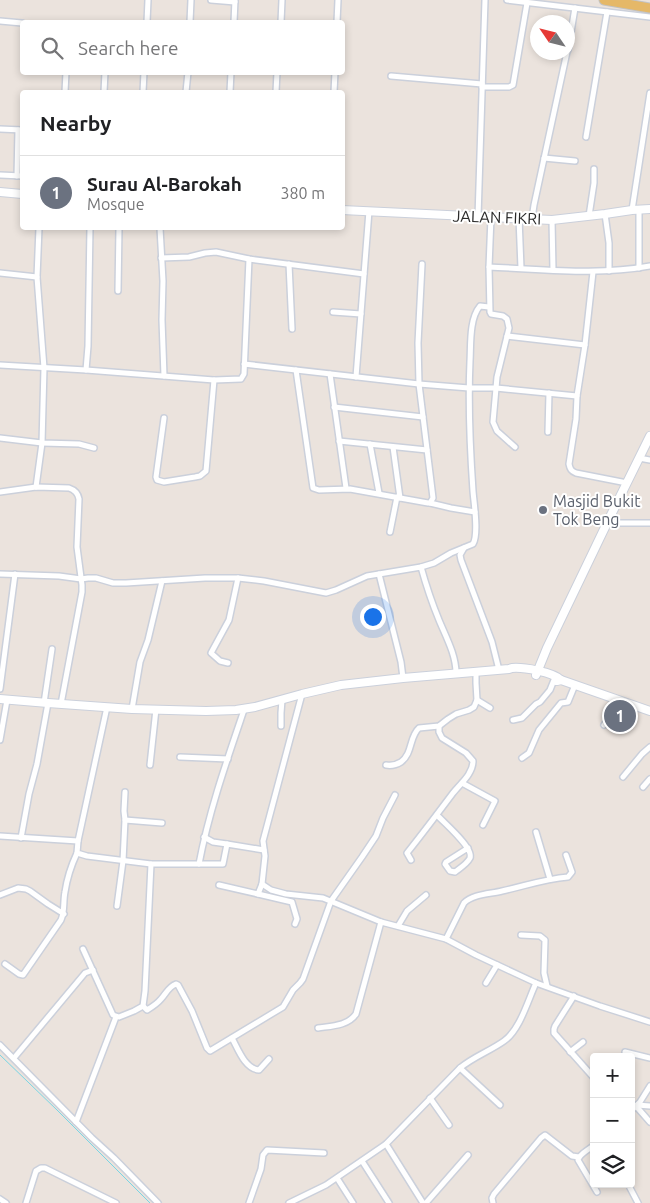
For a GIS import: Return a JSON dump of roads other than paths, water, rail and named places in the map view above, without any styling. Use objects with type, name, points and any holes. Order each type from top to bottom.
[{"type":"main road","points":[[604,0],[650,7]]},
{"type":"main road","points":[[628,0],[650,7]]},
{"type":"main road","points":[[0,192],[20,194]]},
{"type":"main road","name":"JALAN FIKRI","points":[[345,210],[552,220],[650,209]]},
{"type":"main road","points":[[557,679],[544,665],[545,652],[650,436]]},
{"type":"main road","points":[[535,672],[544,650],[545,652]]},
{"type":"main road","points":[[4,699],[132,709],[244,710],[341,685],[509,669],[511,671],[535,672],[650,711]]},
{"type":"street","points":[[147,20],[148,0]]},
{"type":"street","points":[[190,20],[192,0]]},
{"type":"street","points":[[211,0],[235,1],[234,20]]},
{"type":"street","points":[[281,20],[282,0]]},
{"type":"street","points":[[337,20],[338,0]]},
{"type":"street","points":[[478,217],[485,0]]},
{"type":"street","points":[[507,0],[650,17]]},
{"type":"street","points":[[391,76],[482,86],[509,87],[513,85],[527,3]]},
{"type":"street","points":[[574,15],[575,8]]},
{"type":"street","points":[[586,137],[607,12]]},
{"type":"street","points":[[0,21],[20,23]]},
{"type":"street","points":[[532,219],[565,60]]},
{"type":"street","points":[[65,90],[66,75]]},
{"type":"street","points":[[104,90],[105,75]]},
{"type":"street","points":[[143,90],[144,75]]},
{"type":"street","points":[[186,90],[188,75]]},
{"type":"street","points":[[230,90],[231,75]]},
{"type":"street","points":[[276,90],[277,75]]},
{"type":"street","points":[[334,90],[335,75]]},
{"type":"street","points":[[639,268],[635,210],[650,93]]},
{"type":"street","points":[[0,129],[20,130],[20,176],[0,175]]},
{"type":"street","points":[[544,158],[575,161]]},
{"type":"street","points":[[590,216],[594,168]]},
{"type":"street","points":[[356,377],[370,211]]},
{"type":"street","points":[[605,214],[609,243],[609,271]]},
{"type":"street","points":[[491,217],[489,307],[491,314],[503,316],[507,319],[509,328],[497,377],[493,416],[497,431],[515,447]]},
{"type":"street","points":[[519,218],[521,268]]},
{"type":"street","points":[[552,220],[553,270]]},
{"type":"street","points":[[36,487],[42,443],[44,368],[37,277],[39,230]]},
{"type":"street","points":[[86,370],[90,230]]},
{"type":"street","points":[[118,290],[119,230]]},
{"type":"street","points":[[160,230],[164,376]]},
{"type":"street","points":[[161,258],[188,257],[213,252],[249,259],[364,274]]},
{"type":"street","points":[[0,364],[214,380],[240,379],[244,374],[249,259]]},
{"type":"street","points":[[289,264],[292,329]]},
{"type":"street","points":[[422,264],[418,343],[419,384],[433,498],[430,503]]},
{"type":"street","points":[[489,267],[593,272],[650,266]]},
{"type":"street","points":[[593,272],[569,464],[572,472],[627,483]]},
{"type":"street","points":[[0,274],[37,277]]},
{"type":"street","points":[[0,574],[59,576],[81,579],[96,578],[113,583],[238,578],[326,593],[367,576],[434,563],[451,553],[474,544],[476,540],[469,388],[472,332],[476,311],[480,306],[489,307]]},
{"type":"street","points":[[333,312],[361,314]]},
{"type":"street","points":[[507,336],[585,345]]},
{"type":"street","points":[[244,364],[419,384],[496,388],[577,396]]},
{"type":"street","points":[[296,370],[312,486],[314,488],[319,490],[346,488],[475,512]]},
{"type":"street","points":[[330,374],[346,488]]},
{"type":"street","points":[[164,418],[157,480],[164,482],[200,476],[206,470],[214,380]]},
{"type":"street","points":[[548,432],[549,393]]},
{"type":"street","points":[[334,407],[423,418]]},
{"type":"street","points":[[0,438],[42,443],[79,444],[94,448]]},
{"type":"street","points":[[339,441],[427,450]]},
{"type":"street","points":[[370,444],[379,494]]},
{"type":"street","points":[[390,532],[398,498],[393,447]]},
{"type":"street","points":[[639,458],[650,460]]},
{"type":"street","points":[[0,492],[36,487],[70,488],[78,494],[76,547],[82,592],[61,704]]},
{"type":"street","points":[[608,521],[617,523],[650,523]]},
{"type":"street","points":[[465,547],[460,554],[461,560],[492,642],[499,670]]},
{"type":"street","points":[[451,553],[461,560]]},
{"type":"street","points":[[420,567],[431,601],[454,654],[456,673]]},
{"type":"street","points":[[0,689],[15,574]]},
{"type":"street","points":[[379,574],[401,662],[403,678]]},
{"type":"street","points":[[228,663],[220,661],[212,655],[212,652],[229,620],[238,578]]},
{"type":"street","points":[[132,709],[140,662],[148,640],[162,581]]},
{"type":"street","points":[[21,838],[37,764],[52,649]]},
{"type":"street","points":[[386,764],[397,764],[405,759],[419,728],[439,726],[456,714],[470,710],[474,706],[477,700],[476,672]]},
{"type":"street","points":[[513,720],[522,718],[540,702],[557,679]]},
{"type":"street","points":[[522,758],[529,753],[539,730],[551,714],[561,703],[568,702],[575,685]]},
{"type":"street","points":[[258,894],[262,884],[265,856],[262,841],[302,694]]},
{"type":"street","points":[[0,740],[4,699]]},
{"type":"street","points":[[281,726],[282,700]]},
{"type":"street","points":[[477,700],[490,708]]},
{"type":"street","points":[[604,725],[622,701]]},
{"type":"street","points":[[5,964],[19,974],[24,975],[64,914],[64,894],[77,853],[107,707]]},
{"type":"street","points":[[150,765],[156,709]]},
{"type":"street","points":[[199,864],[204,838],[244,710]]},
{"type":"street","points":[[411,860],[407,853],[462,783],[473,766],[473,761],[466,753],[442,738],[439,726]]},
{"type":"street","points":[[623,777],[650,747]]},
{"type":"street","points":[[180,757],[228,759]]},
{"type":"street","points":[[643,787],[650,779]]},
{"type":"street","points":[[462,783],[495,801],[483,825]]},
{"type":"street","points":[[117,906],[123,860],[125,792]]},
{"type":"street","points":[[143,1006],[147,1010],[160,1001],[172,986],[178,985],[192,1011],[208,1050],[212,1050],[286,1004],[293,990],[303,979],[331,901],[376,836],[395,795]]},
{"type":"street","points":[[437,815],[468,848],[471,854],[469,860],[455,872],[450,871],[445,864],[446,862],[468,848]]},
{"type":"street","points":[[125,820],[162,823]]},
{"type":"street","points":[[536,832],[550,879]]},
{"type":"street","points":[[0,836],[78,841]]},
{"type":"street","points":[[204,838],[213,842],[264,850]]},
{"type":"street","points":[[77,853],[151,864],[223,864],[227,844]]},
{"type":"street","points":[[446,939],[468,900],[550,879],[568,877],[572,872],[566,855]]},
{"type":"street","points":[[143,1006],[151,864]]},
{"type":"street","points":[[262,884],[271,890],[286,894],[323,898],[381,922],[446,939],[536,983],[650,1022]]},
{"type":"street","points":[[219,885],[292,902],[297,919],[295,924]]},
{"type":"street","points":[[0,895],[18,888],[26,889],[64,914]]},
{"type":"street","points":[[398,926],[407,911],[426,895]]},
{"type":"street","points":[[318,1028],[345,1023],[356,1014],[381,922]]},
{"type":"street","points":[[521,935],[540,936],[545,940],[544,973],[547,986]]},
{"type":"street","points":[[83,949],[111,1011],[116,1017]]},
{"type":"street","points":[[486,983],[497,965]]},
{"type":"street","points":[[14,1058],[85,973],[92,970]]},
{"type":"street","points":[[289,1203],[337,1178],[386,1144],[460,1068],[508,1037],[520,1020],[536,983]]},
{"type":"street","points":[[574,996],[554,1029],[554,1033],[590,1074]]},
{"type":"street","points":[[116,1017],[126,1015],[143,1006]]},
{"type":"street","points":[[76,1122],[116,1017]]},
{"type":"street","points":[[232,1038],[245,1061],[254,1070],[259,1070],[269,1059]]},
{"type":"street","points":[[570,1052],[583,1042]]},
{"type":"street","points":[[0,1046],[158,1203]]},
{"type":"street","points":[[625,1052],[650,1058]]},
{"type":"street","points":[[460,1068],[500,1105]]},
{"type":"street","points":[[635,1107],[650,1086]]},
{"type":"street","points":[[430,1098],[449,1126]]},
{"type":"street","points":[[635,1107],[650,1106]]},
{"type":"street","points":[[635,1107],[650,1122]]},
{"type":"street","points":[[493,1203],[492,1198],[494,1194],[545,1135],[572,1156],[579,1158]]},
{"type":"street","points":[[386,1144],[424,1203],[468,1156]]},
{"type":"street","points":[[579,1158],[590,1148]]},
{"type":"street","points":[[249,1203],[261,1169],[263,1155],[267,1150],[324,1153]]},
{"type":"street","points":[[579,1158],[578,1160],[597,1192]]},
{"type":"street","points":[[362,1160],[389,1203]]},
{"type":"street","points":[[26,1203],[36,1171],[41,1168],[45,1168],[116,1203]]},
{"type":"street","points":[[337,1178],[353,1203]]},
{"type":"street","points":[[630,1188],[638,1203]]},
{"type":"street","points":[[0,1199],[6,1203]]},
{"type":"waterway","points":[[0,1055],[150,1203]]},
{"type":"place","name":"Masjid Bukit Tok Beng","points":[[543,510]]},
{"type":"place","name":"Surau Al-Barokah","points":[[620,716]]}]
